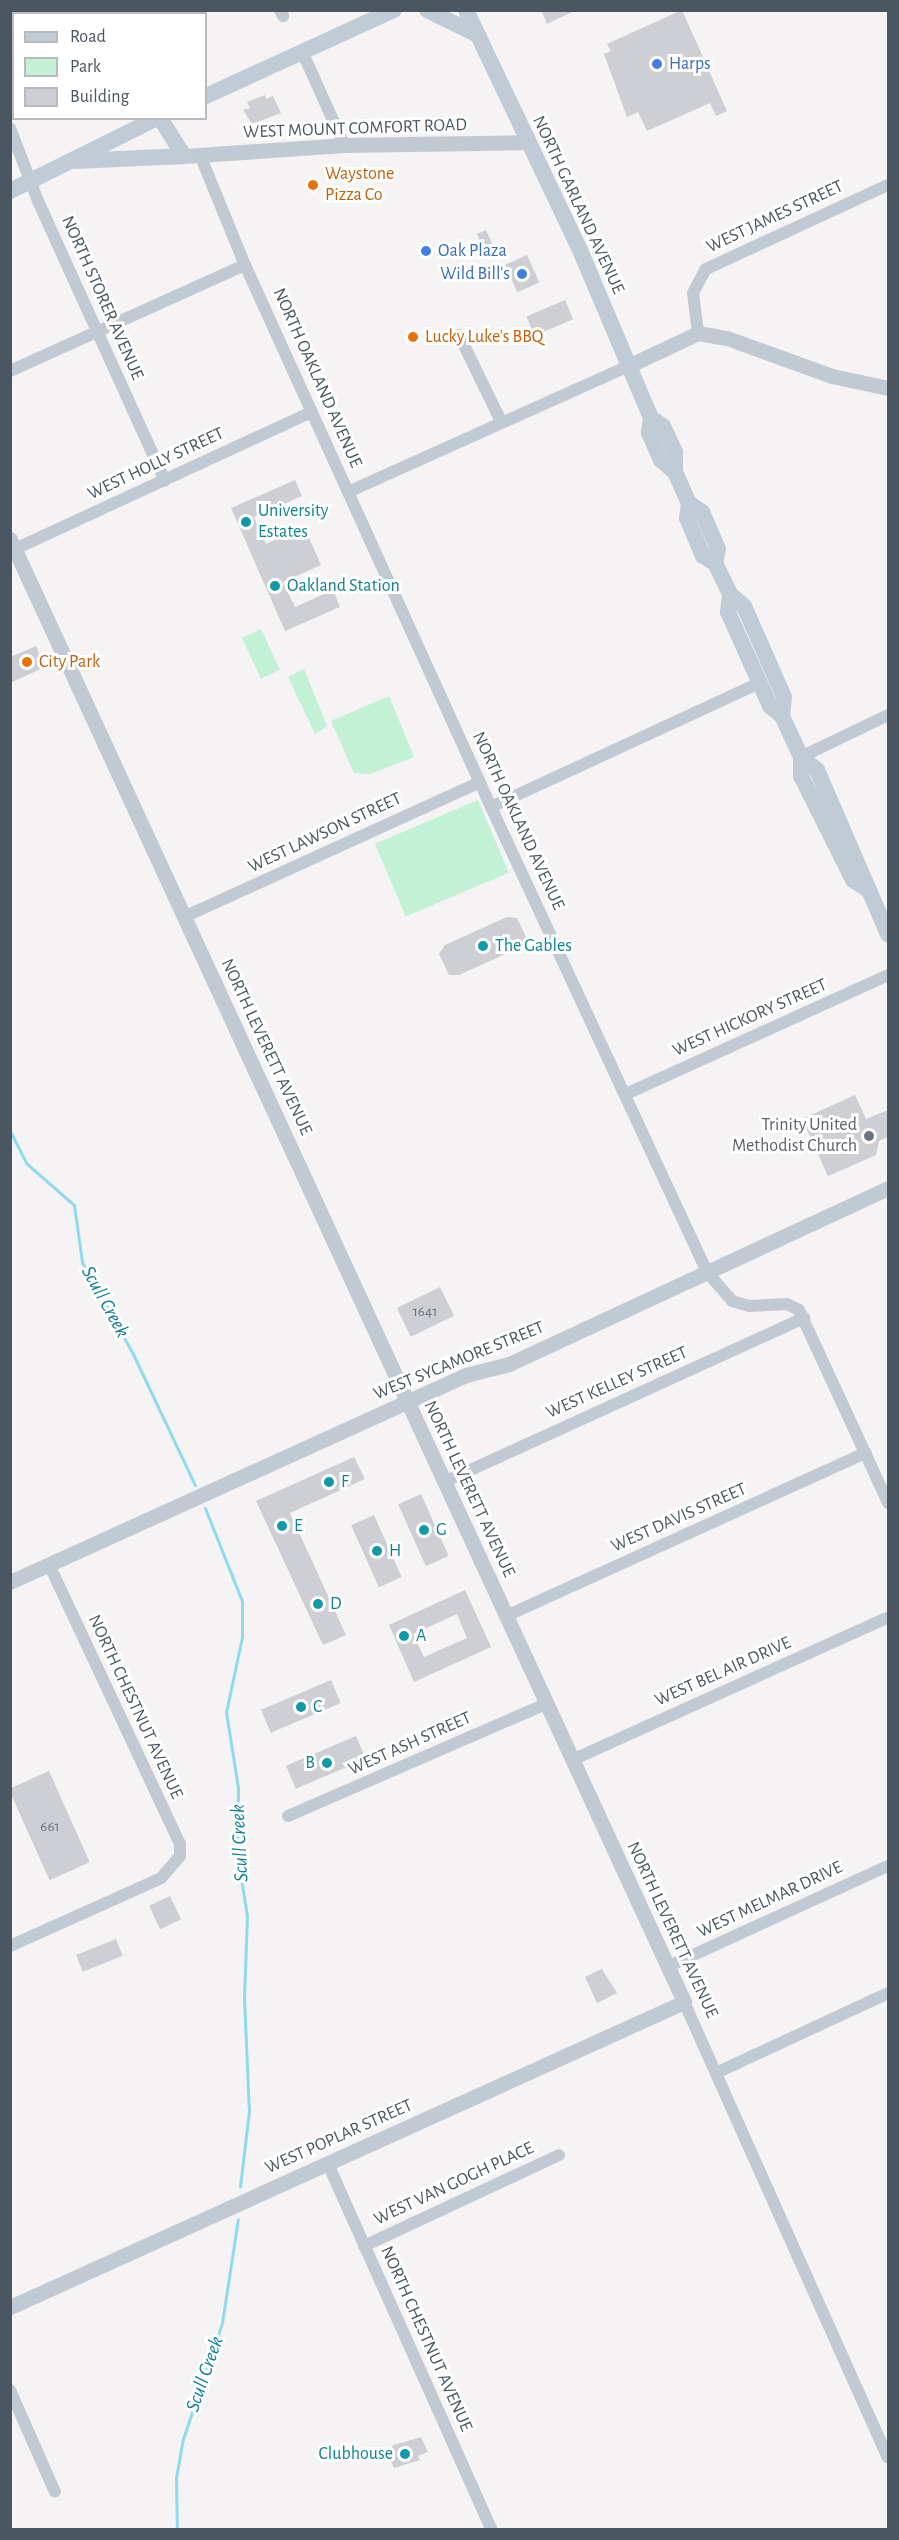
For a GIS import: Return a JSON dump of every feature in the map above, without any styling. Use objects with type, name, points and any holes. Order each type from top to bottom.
[{"type":"main road","points":[[427,10],[478,35]]},
{"type":"main road","name":"NORTH GARLAND AVENUE","points":[[466,10],[528,142],[651,418],[649,433],[661,460],[675,472],[689,503],[702,512],[718,549],[715,563],[730,594],[744,606],[784,697],[782,716]]},
{"type":"main road","points":[[207,96],[393,11]]},
{"type":"main road","points":[[10,191],[155,120]]},
{"type":"main road","points":[[160,120],[170,141],[192,156]]},
{"type":"main road","points":[[71,161],[192,156]]},
{"type":"main road","name":"NORTH GARLAND AVENUE","points":[[730,594],[728,612],[759,683],[770,706],[782,716],[801,757],[817,770],[866,873],[867,889],[887,929]]},
{"type":"street","points":[[302,51],[344,145]]},
{"type":"street","name":"NORTH STORER AVENUE","points":[[10,128],[165,481]]},
{"type":"street","name":"WEST MOUNT COMFORT ROAD","points":[[192,156],[344,145],[528,142]]},
{"type":"street","name":"NORTH OAKLAND AVENUE","points":[[192,156],[245,265],[491,807],[707,1272],[732,1301],[749,1306],[787,1304],[804,1318]]},
{"type":"street","name":"WEST JAMES STREET","points":[[698,333],[693,293],[706,269],[888,185]]},
{"type":"street","points":[[10,370],[245,265]]},
{"type":"street","points":[[348,492],[698,333],[727,339],[832,376],[888,388]]},
{"type":"street","points":[[459,335],[501,421]]},
{"type":"street","name":"WEST HOLLY STREET","points":[[13,544],[165,481],[312,412]]},
{"type":"street","name":"NORTH LEVERETT AVENUE","points":[[13,544],[684,2002],[888,2457]]},
{"type":"street","points":[[491,807],[759,683]]},
{"type":"street","points":[[801,757],[888,715]]},
{"type":"street","name":"WEST LAWSON STREET","points":[[184,917],[480,782]]},
{"type":"street","name":"WEST HICKORY STREET","points":[[626,1094],[888,975]]},
{"type":"street","name":"WEST SYCAMORE STREET","points":[[10,1582],[466,1375],[509,1364],[888,1188]]},
{"type":"street","points":[[804,1318],[888,1503]]},
{"type":"street","name":"WEST KELLEY STREET","points":[[444,1482],[804,1318]]},
{"type":"street","name":"WEST DAVIS STREET","points":[[506,1616],[866,1453]]},
{"type":"street","name":"NORTH CHESTNUT AVENUE","points":[[10,1946],[160,1878],[175,1866],[180,1844],[49,1564]]},
{"type":"street","name":"WEST BEL AIR DRIVE","points":[[572,1760],[888,1617]]},
{"type":"street","name":"WEST ASH STREET","points":[[288,1816],[546,1704]]},
{"type":"street","name":"WEST MELMAR DRIVE","points":[[667,1967],[888,1866]]},
{"type":"street","points":[[716,2073],[888,1993]]},
{"type":"street","name":"WEST POPLAR STREET","points":[[10,2307],[684,2002]]},
{"type":"street","name":"WEST VAN GOGH PLACE","points":[[364,2246],[559,2155]]},
{"type":"street","name":"NORTH CHESTNUT AVENUE","points":[[328,2164],[492,2529]]},
{"type":"street","points":[[10,2390],[55,2492]]},
{"type":"green space","points":[[261,629],[280,670],[261,679],[242,638]]},
{"type":"green space","points":[[304,669],[327,726],[315,734],[288,677]]},
{"type":"green space","points":[[389,696],[414,757],[370,774],[354,773],[331,721]]},
{"type":"green space","points":[[478,800],[509,873],[406,916],[375,844]]},
{"type":"building","points":[[541,10],[576,10],[547,24]]},
{"type":"building","name":"Harps","points":[[682,10],[727,111],[716,116],[710,103],[647,131],[638,112],[627,117],[604,54],[611,51],[607,44]]},
{"type":"building","points":[[265,95],[266,99],[273,96],[281,113],[252,124],[243,110],[250,108],[247,102]]},
{"type":"building","points":[[486,230],[494,248],[485,252],[477,234]]},
{"type":"building","name":"Wild Bill's","points":[[527,255],[539,282],[517,292],[505,265]]},
{"type":"building","points":[[565,300],[573,319],[535,336],[526,316]]},
{"type":"building","points":[[295,480],[302,496],[254,517],[266,544],[304,527],[321,565],[283,582],[295,607],[333,590],[340,607],[285,631],[231,508]]},
{"type":"building","name":"City Park","points":[[36,646],[45,667],[10,683],[10,657]]},
{"type":"building","name":"The Gables","points":[[507,917],[517,918],[527,939],[521,947],[459,975],[449,975],[439,954],[445,945]]},
{"type":"building","name":"Trinity United Methodist Church","points":[[855,1095],[866,1119],[888,1110],[888,1137],[879,1141],[876,1155],[828,1176],[802,1119]]},
{"type":"building","points":[[440,1287],[454,1316],[411,1337],[397,1308]]},
{"type":"building","points":[[354,1457],[365,1479],[290,1513],[346,1635],[323,1645],[256,1501]]},
{"type":"building","name":"G","points":[[421,1494],[449,1556],[426,1566],[398,1504]]},
{"type":"building","name":"H","points":[[374,1515],[402,1577],[379,1587],[351,1525]]},
{"type":"building","name":"A","points":[[465,1590],[491,1647],[414,1682],[389,1625]],"holes":[[[457,1614],[467,1638],[424,1657],[413,1634]]]},
{"type":"building","name":"C","points":[[331,1680],[341,1703],[271,1733],[261,1710]]},
{"type":"building","name":"B","points":[[356,1736],[366,1759],[296,1789],[286,1766]]},
{"type":"building","points":[[49,1771],[90,1862],[49,1880],[10,1792],[10,1788]]},
{"type":"building","points":[[170,1896],[181,1920],[160,1929],[149,1906]]},
{"type":"building","points":[[116,1939],[123,1956],[83,1972],[76,1955]]},
{"type":"building","points":[[602,1969],[617,1993],[597,2003],[585,1977]]},
{"type":"building","name":"Clubhouse","points":[[421,2437],[428,2452],[418,2456],[420,2460],[394,2468],[387,2452],[394,2445]]},
{"type":"waterway","name":"Scull Creek","points":[[10,1131],[26,1163],[74,1205],[82,1262],[133,1354],[195,1485]]},
{"type":"waterway","name":"Scull Creek","points":[[205,1508],[242,1601],[242,1637],[226,1712],[238,1788],[237,1854],[247,1916],[244,1998],[249,2111],[240,2186]]},
{"type":"waterway","name":"Scull Creek","points":[[177,2530],[176,2478],[183,2439],[222,2323],[238,2219]]},
{"type":"place","name":"Harps","points":[[657,64]]},
{"type":"place","name":"Waystone Pizza Co","points":[[313,185]]},
{"type":"place","name":"Oak Plaza","points":[[426,251]]},
{"type":"place","name":"Wild Bill's","points":[[522,274]]},
{"type":"place","name":"Lucky Luke's BBQ","points":[[413,337]]},
{"type":"place","name":"University Estates","points":[[246,522]]},
{"type":"place","name":"Oakland Station","points":[[275,586]]},
{"type":"place","name":"City Park","points":[[27,662]]},
{"type":"place","name":"The Gables","points":[[483,946]]},
{"type":"place","name":"Trinity United Methodist Church","points":[[869,1136]]},
{"type":"place","name":"F","points":[[329,1482]]},
{"type":"place","name":"E","points":[[282,1526]]},
{"type":"place","name":"G","points":[[424,1530]]},
{"type":"place","name":"H","points":[[377,1551]]},
{"type":"place","name":"D","points":[[318,1604]]},
{"type":"place","name":"A","points":[[404,1636]]},
{"type":"place","name":"C","points":[[301,1707]]},
{"type":"place","name":"B","points":[[327,1763]]},
{"type":"place","name":"Clubhouse","points":[[405,2454]]}]
